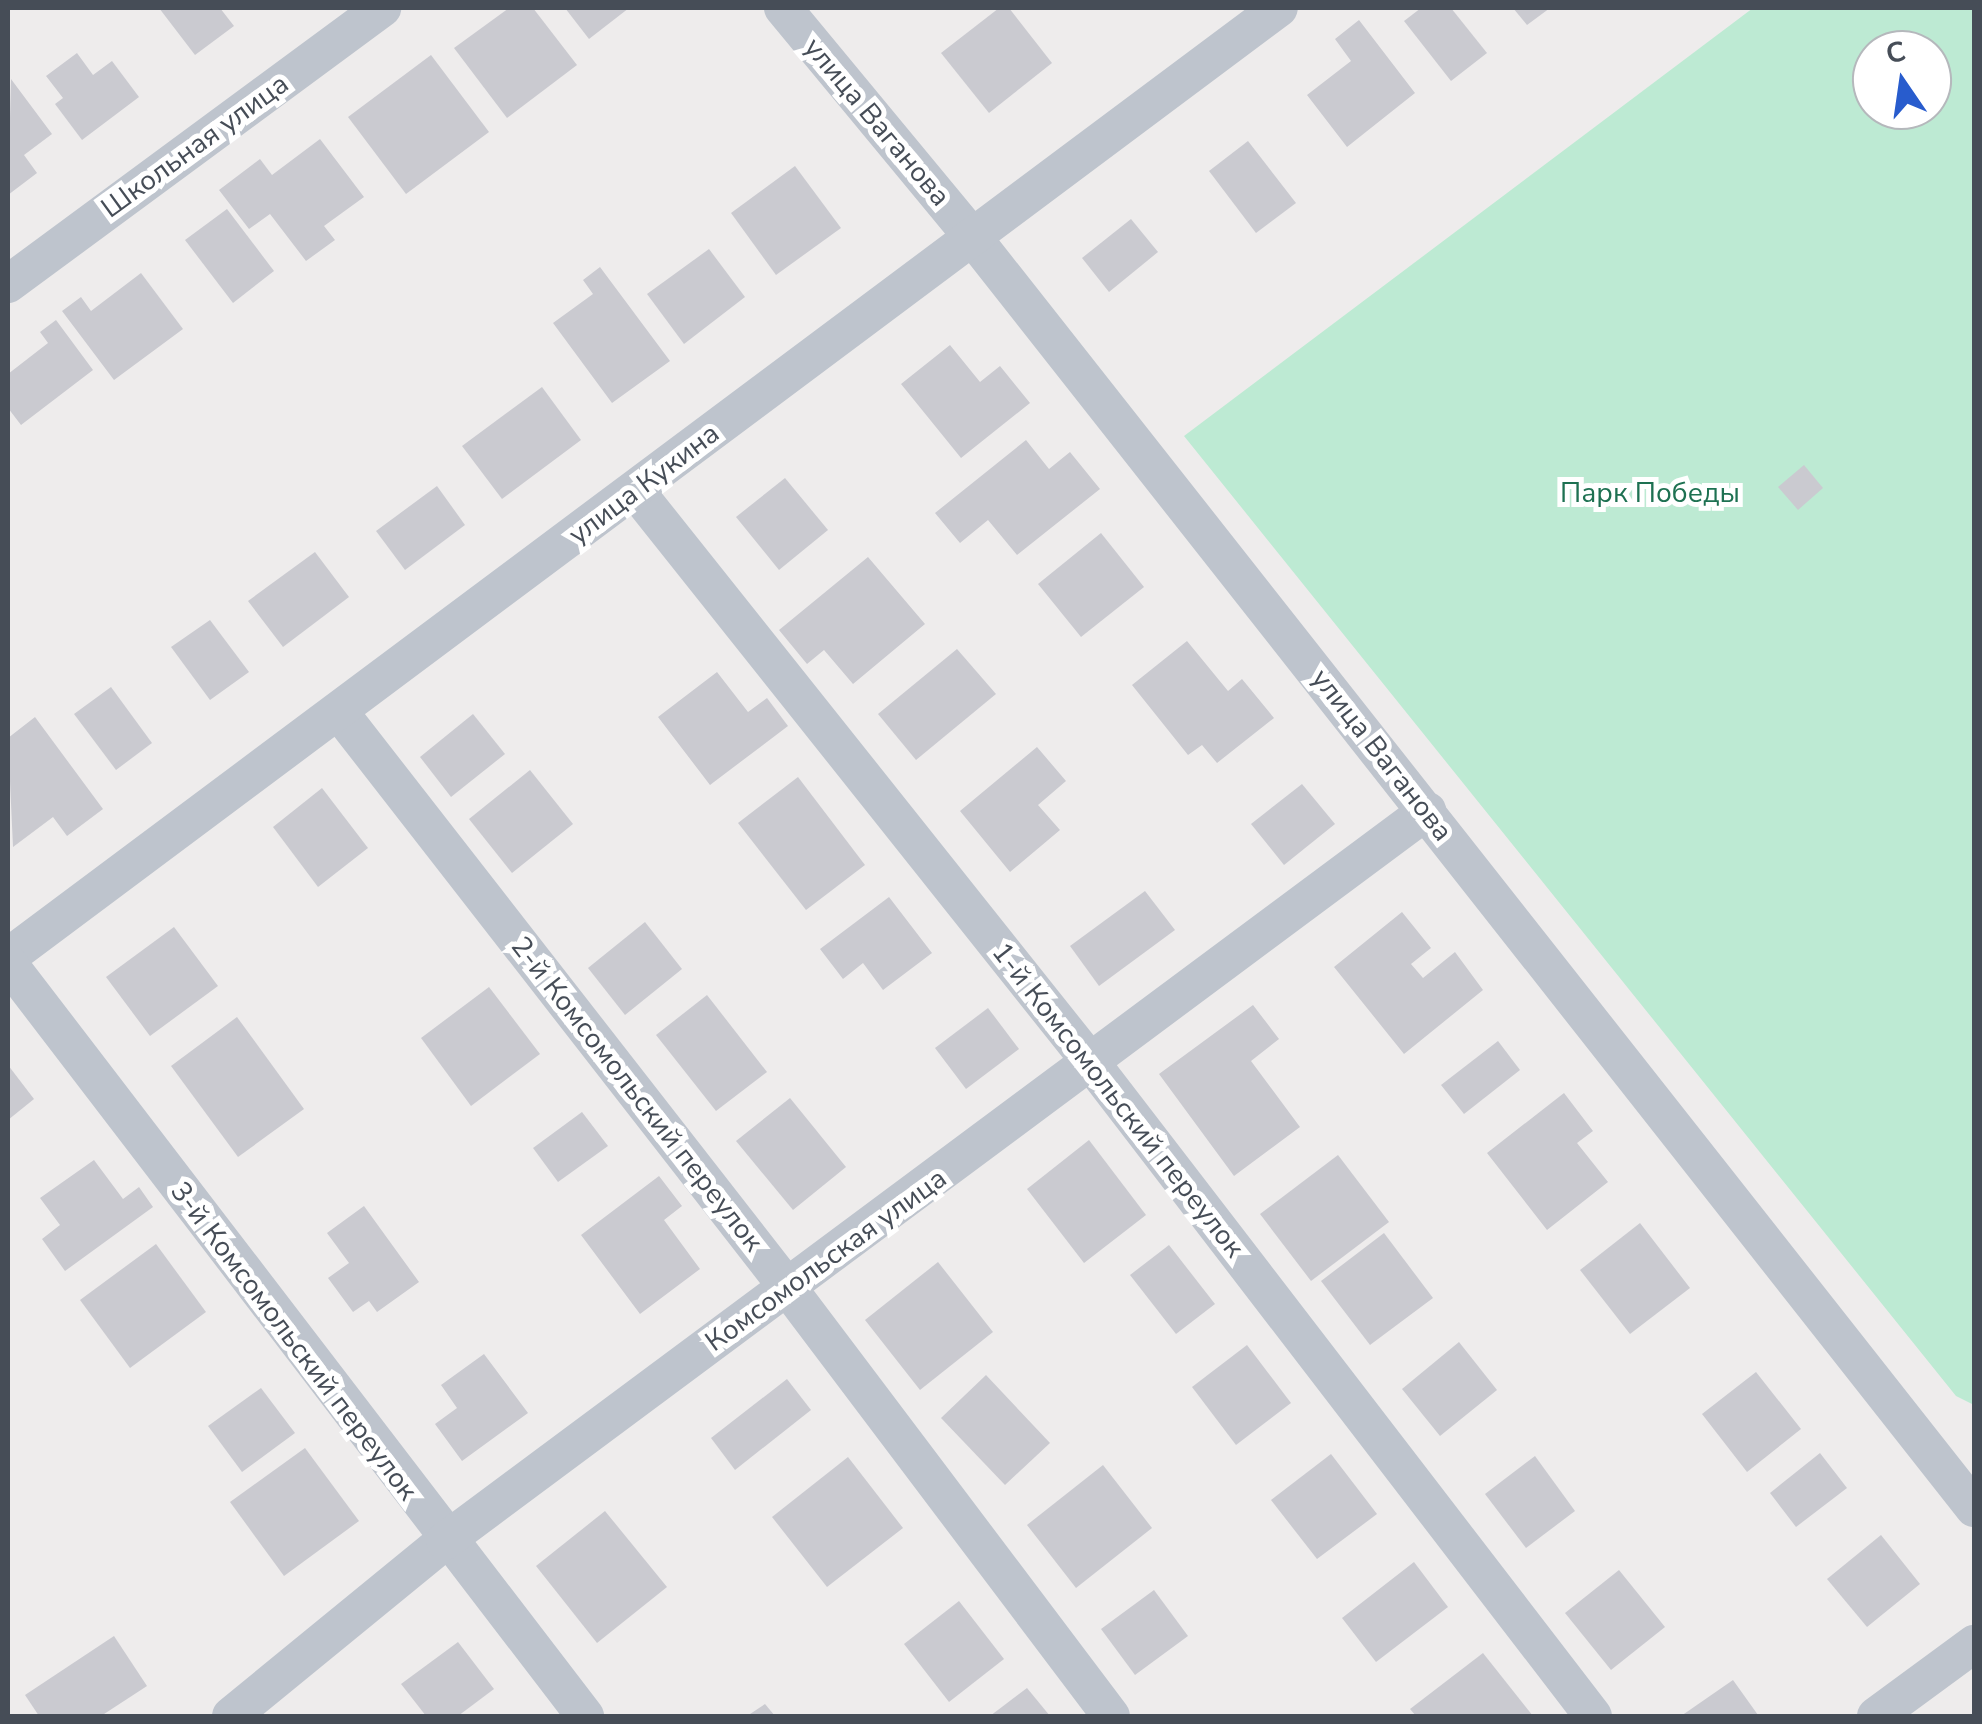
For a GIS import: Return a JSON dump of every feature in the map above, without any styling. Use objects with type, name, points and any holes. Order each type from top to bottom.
[{"type":"street","name":"Школьная улица","points":[[8,284],[382,8]]},
{"type":"street","name":"улица Ваганова","points":[[782,8],[974,240],[1428,811],[1974,1508]]},
{"type":"street","name":"улица Кукина","points":[[8,960],[1279,8]]},
{"type":"street","name":"1-й Комсомольский переулок","points":[[635,490],[1092,1064],[1593,1716]]},
{"type":"street","name":"2-й Комсомольский переулок","points":[[340,713],[788,1288],[1111,1716]]},
{"type":"street","name":"Комсомольская улица","points":[[231,1716],[445,1541],[1428,811]]},
{"type":"street","name":"3-й Комсомольский переулок","points":[[8,960],[445,1541],[585,1716]]},
{"type":"street","points":[[1876,1716],[1974,1644]]},
{"type":"green space","name":"Парк Победы","points":[[1753,8],[1974,8],[1974,1405],[1956,1396],[1184,436]]},
{"type":"building","points":[[159,8],[220,8],[234,26],[195,55]]},
{"type":"building","points":[[509,8],[533,8],[577,65],[507,118],[454,48]]},
{"type":"building","points":[[565,8],[629,8],[589,39]]},
{"type":"building","points":[[999,8],[1009,8],[1052,63],[989,113],[941,53]]},
{"type":"building","points":[[1421,8],[1451,8],[1487,53],[1451,81],[1404,21]]},
{"type":"building","points":[[1513,8],[1550,8],[1527,25]]},
{"type":"building","points":[[1359,20],[1415,93],[1347,147],[1307,95],[1351,61],[1335,39]]},
{"type":"building","points":[[77,53],[93,75],[112,61],[139,97],[82,140],[55,104],[63,98],[46,76]]},
{"type":"building","points":[[431,55],[489,132],[406,194],[348,117]]},
{"type":"building","points":[[11,79],[52,134],[24,155],[37,173],[8,195]]},
{"type":"building","points":[[320,139],[364,197],[324,226],[335,240],[306,261],[270,214],[249,229],[219,190],[260,159],[272,175]]},
{"type":"building","points":[[1248,141],[1296,203],[1256,233],[1209,171]]},
{"type":"building","points":[[795,166],[841,228],[776,275],[731,213]]},
{"type":"building","points":[[227,209],[274,271],[233,303],[185,240]]},
{"type":"building","points":[[1131,219],[1158,252],[1109,292],[1082,258]]},
{"type":"building","points":[[709,249],[745,297],[684,344],[647,294]]},
{"type":"building","points":[[600,267],[670,361],[612,403],[553,323],[593,294],[583,280]]},
{"type":"building","points":[[141,273],[183,329],[114,380],[62,311],[81,297],[91,311]]},
{"type":"building","points":[[56,320],[93,370],[21,425],[8,408],[8,374],[48,343],[40,332]]},
{"type":"building","points":[[950,345],[980,382],[1000,366],[1030,403],[961,458],[901,384]]},
{"type":"building","points":[[542,387],[581,440],[502,499],[462,446]]},
{"type":"building","points":[[1026,440],[1049,469],[1070,452],[1100,489],[1017,555],[988,520],[960,543],[935,513]]},
{"type":"building","points":[[1804,465],[1823,488],[1798,510],[1778,487]]},
{"type":"building","points":[[785,478],[828,530],[779,570],[736,517]]},
{"type":"building","points":[[437,486],[465,525],[405,570],[376,531]]},
{"type":"building","points":[[1101,533],[1144,587],[1081,637],[1038,584]]},
{"type":"building","points":[[315,552],[349,597],[283,647],[248,601]]},
{"type":"building","points":[[868,557],[925,624],[853,684],[824,650],[807,664],[779,630]]},
{"type":"building","points":[[210,620],[249,672],[210,700],[171,647]]},
{"type":"building","points":[[1187,641],[1228,691],[1242,679],[1274,718],[1217,763],[1202,745],[1188,755],[1132,685]]},
{"type":"building","points":[[957,649],[996,694],[916,760],[878,714]]},
{"type":"building","points":[[717,672],[748,712],[767,698],[788,726],[710,785],[658,717]]},
{"type":"building","points":[[111,687],[152,743],[116,770],[74,714]]},
{"type":"building","points":[[473,714],[505,754],[451,797],[420,757]]},
{"type":"building","points":[[35,717],[103,809],[67,836],[53,817],[13,847],[8,738]]},
{"type":"building","points":[[1037,747],[1066,781],[1038,805],[1060,830],[1010,872],[960,811]]},
{"type":"building","points":[[530,770],[573,824],[512,873],[469,819]]},
{"type":"building","points":[[798,777],[865,865],[806,910],[738,823]]},
{"type":"building","points":[[1302,784],[1335,824],[1284,865],[1251,824]]},
{"type":"building","points":[[322,788],[368,848],[318,887],[273,827]]},
{"type":"building","points":[[1145,891],[1175,930],[1099,986],[1070,946]]},
{"type":"building","points":[[889,897],[932,953],[883,990],[863,963],[843,979],[820,949]]},
{"type":"building","points":[[1402,912],[1431,948],[1411,964],[1423,978],[1455,952],[1483,990],[1404,1054],[1334,967]]},
{"type":"building","points":[[645,922],[682,969],[625,1015],[588,968]]},
{"type":"building","points":[[174,927],[218,986],[150,1036],[106,977]]},
{"type":"building","points":[[489,987],[540,1054],[471,1106],[421,1038]]},
{"type":"building","points":[[707,995],[767,1072],[716,1111],[656,1035]]},
{"type":"building","points":[[1253,1005],[1279,1039],[1251,1061],[1300,1127],[1234,1176],[1159,1074]]},
{"type":"building","points":[[988,1008],[1019,1049],[966,1089],[935,1048]]},
{"type":"building","points":[[237,1017],[304,1109],[238,1157],[171,1066]]},
{"type":"building","points":[[1498,1041],[1520,1070],[1464,1114],[1441,1085]]},
{"type":"building","points":[[8,1065],[34,1099],[8,1120]]},
{"type":"building","points":[[1564,1093],[1593,1131],[1577,1143],[1608,1182],[1547,1230],[1487,1153]]},
{"type":"building","points":[[790,1098],[846,1167],[793,1210],[736,1141]]},
{"type":"building","points":[[582,1112],[608,1146],[558,1182],[533,1148]]},
{"type":"building","points":[[1089,1140],[1146,1215],[1084,1263],[1027,1189]]},
{"type":"building","points":[[1338,1155],[1389,1222],[1311,1281],[1260,1214]]},
{"type":"building","points":[[94,1160],[123,1199],[139,1187],[153,1207],[65,1271],[42,1239],[60,1225],[40,1198]]},
{"type":"building","points":[[659,1176],[682,1206],[664,1220],[700,1269],[640,1314],[581,1235]]},
{"type":"building","points":[[364,1206],[419,1282],[377,1312],[369,1301],[353,1312],[328,1278],[349,1263],[327,1233]]},
{"type":"building","points":[[1640,1223],[1690,1288],[1630,1334],[1580,1270]]},
{"type":"building","points":[[1384,1233],[1433,1298],[1370,1345],[1321,1281]]},
{"type":"building","points":[[156,1244],[206,1312],[130,1368],[80,1300]]},
{"type":"building","points":[[1169,1245],[1215,1304],[1176,1334],[1130,1275]]},
{"type":"building","points":[[938,1262],[993,1332],[920,1390],[865,1320]]},
{"type":"building","points":[[1459,1342],[1497,1390],[1440,1436],[1402,1389]]},
{"type":"building","points":[[1247,1345],[1291,1403],[1236,1445],[1192,1387]]},
{"type":"building","points":[[484,1354],[528,1413],[462,1461],[435,1424],[457,1408],[441,1385]]},
{"type":"building","points":[[1756,1372],[1801,1429],[1747,1472],[1702,1414]]},
{"type":"building","points":[[986,1375],[1050,1443],[1005,1485],[941,1418]]},
{"type":"building","points":[[787,1379],[811,1410],[735,1470],[711,1438]]},
{"type":"building","points":[[261,1388],[295,1433],[242,1472],[208,1426]]},
{"type":"building","points":[[305,1448],[359,1521],[284,1576],[230,1502]]},
{"type":"building","points":[[1820,1453],[1847,1488],[1796,1527],[1770,1493]]},
{"type":"building","points":[[1331,1454],[1377,1514],[1317,1559],[1271,1500]]},
{"type":"building","points":[[1535,1456],[1575,1511],[1526,1548],[1485,1494]]},
{"type":"building","points":[[848,1457],[903,1528],[827,1587],[772,1517]]},
{"type":"building","points":[[1103,1465],[1152,1528],[1076,1588],[1027,1525]]},
{"type":"building","points":[[605,1511],[667,1587],[597,1643],[536,1566]]},
{"type":"building","points":[[1881,1535],[1920,1584],[1867,1627],[1827,1579]]},
{"type":"building","points":[[1414,1562],[1448,1607],[1376,1662],[1342,1618]]},
{"type":"building","points":[[1619,1570],[1665,1627],[1611,1670],[1565,1613]]},
{"type":"building","points":[[1154,1590],[1188,1636],[1135,1675],[1101,1629]]},
{"type":"building","points":[[959,1601],[1004,1659],[949,1702],[904,1644]]},
{"type":"building","points":[[114,1636],[147,1686],[101,1716],[39,1716],[25,1695]]},
{"type":"building","points":[[458,1642],[494,1689],[458,1716],[426,1716],[401,1684]]},
{"type":"building","points":[[1483,1653],[1533,1716],[1416,1716],[1410,1709]]},
{"type":"building","points":[[1733,1680],[1758,1715],[1681,1716]]},
{"type":"building","points":[[1027,1688],[1050,1716],[990,1716]]},
{"type":"building","points":[[765,1704],[775,1716],[747,1716]]}]
